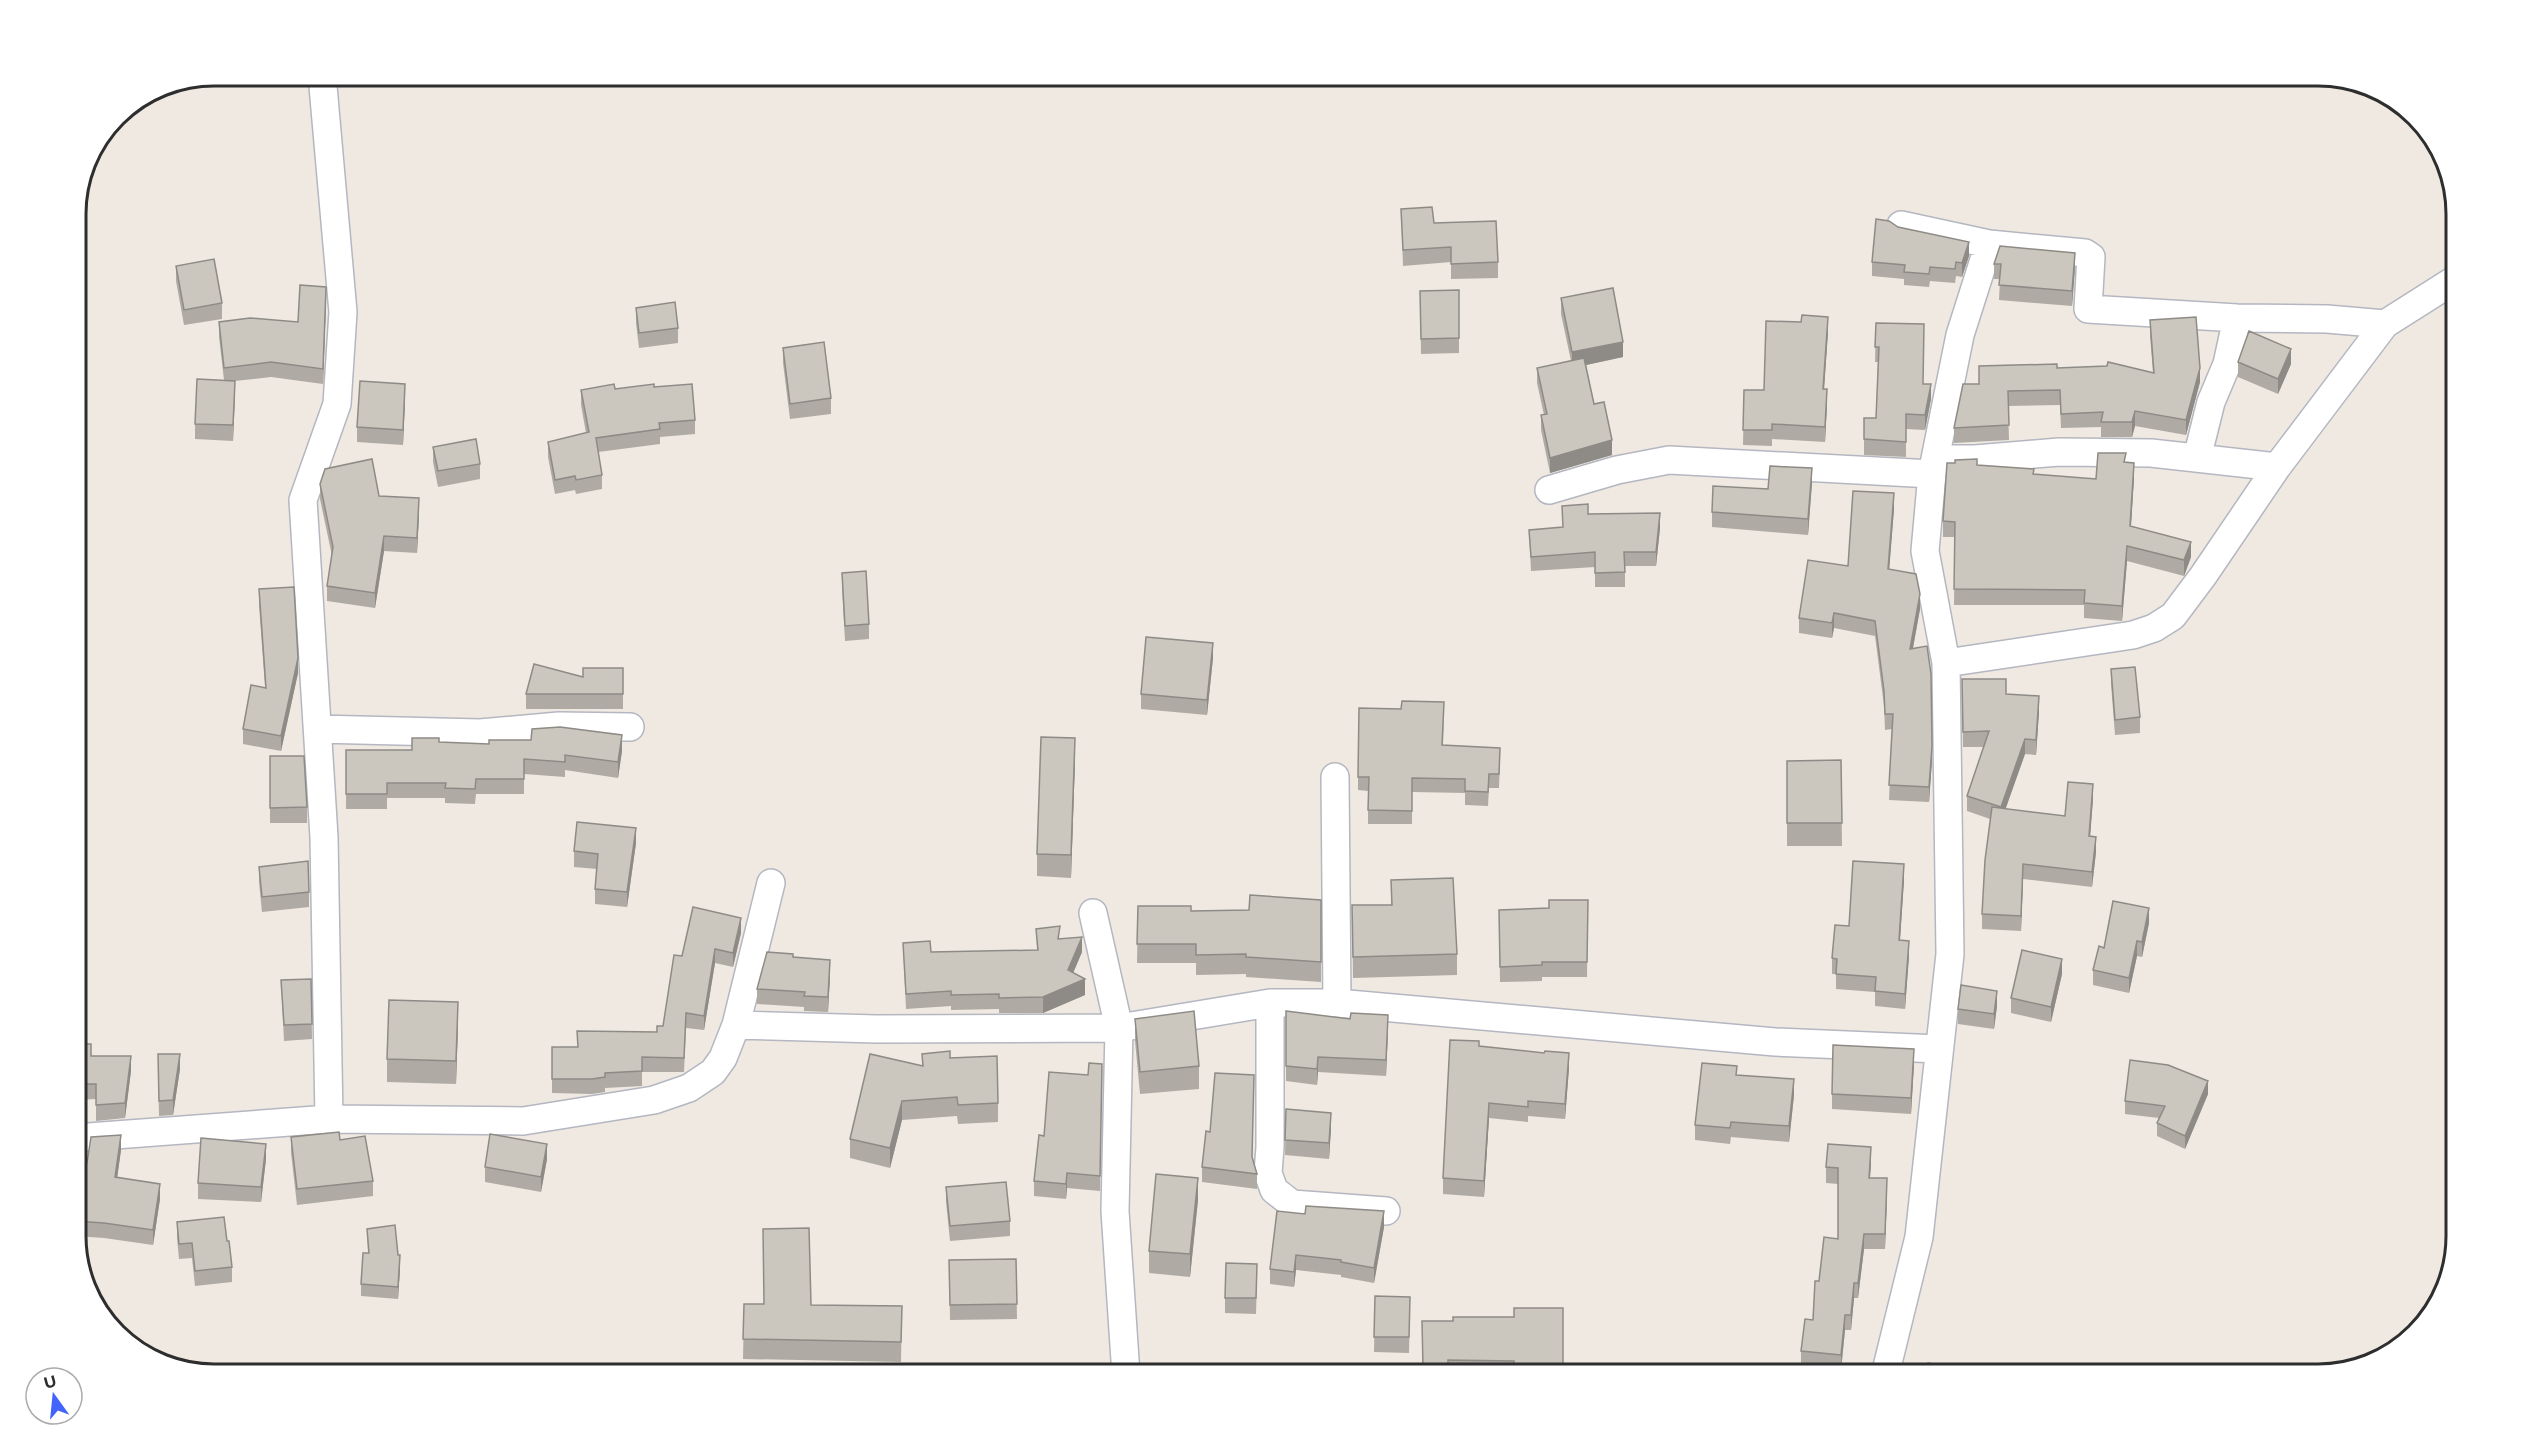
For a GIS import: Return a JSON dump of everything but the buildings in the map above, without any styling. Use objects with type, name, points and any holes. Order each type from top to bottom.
[{"type":"street","points":[[323,86],[343,312],[337,404],[303,500],[324,837],[328,1119]]},
{"type":"street","points":[[1901,225],[1989,244],[2085,253],[2091,257],[2088,309],[2237,318],[2327,319],[2385,324]]},
{"type":"street","points":[[1888,1364],[1919,1237],[1950,954],[1946,663],[1925,551],[1934,466],[1960,335],[1989,244]]},
{"type":"street","points":[[1946,663],[2133,635],[2154,628],[2173,616],[2277,467],[2385,324],[2445,286]]},
{"type":"street","points":[[2197,458],[2211,402],[2227,364],[2237,318]]},
{"type":"street","points":[[1549,490],[1617,470],[1669,460],[1934,466],[1974,459],[2060,452],[2151,453],[2277,467]]},
{"type":"street","points":[[318,729],[480,733],[559,726],[630,727]]},
{"type":"street","points":[[1335,777],[1337,1002]]},
{"type":"street","points":[[86,1137],[328,1119],[523,1121],[654,1100],[690,1089],[713,1072],[723,1058],[736,1025],[771,883]]},
{"type":"street","points":[[1093,913],[1119,1028],[1115,1211],[1125,1364]]},
{"type":"street","points":[[736,1025],[876,1029],[1119,1028],[1270,1003],[1337,1002],[1776,1042],[1939,1049]]},
{"type":"street","points":[[1270,1003],[1268,1173],[1274,1190],[1292,1204],[1386,1211]]}]
